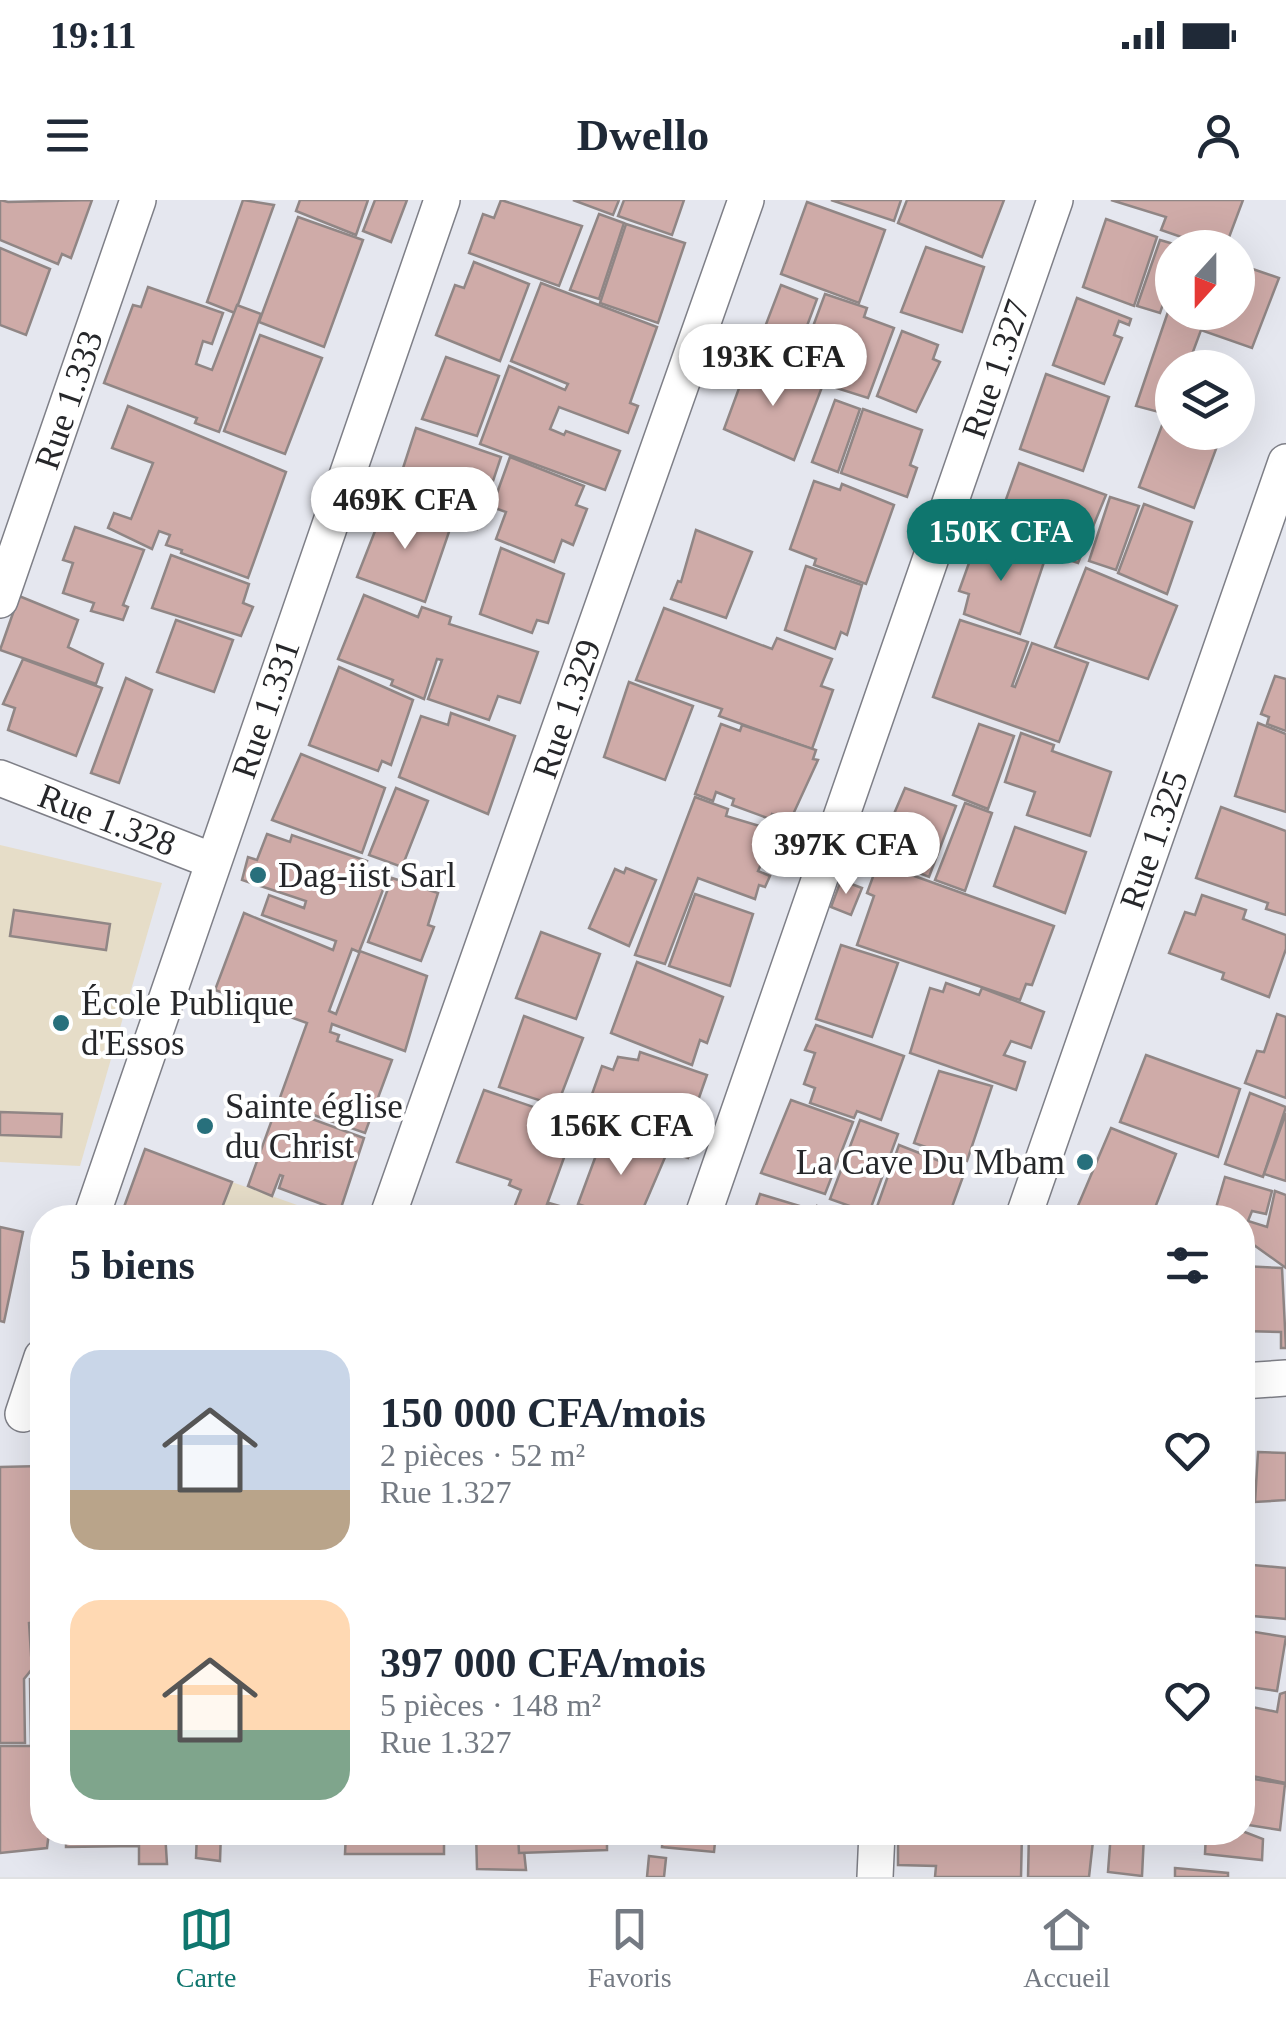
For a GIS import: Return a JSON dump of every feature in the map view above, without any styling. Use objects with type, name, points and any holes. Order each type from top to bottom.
[{"type":"street","name":"Rue 1.333","points":[[0,600],[138,200]]},
{"type":"street","name":"Rue 1.331","points":[[95,1205],[442,200]]},
{"type":"street","name":"Rue 1.329","points":[[392,1205],[746,200]]},
{"type":"street","name":"Rue 1.327","points":[[707,1205],[1055,200]]},
{"type":"street","name":"Rue 1.325","points":[[1028,1205],[1286,462]]},
{"type":"street","name":"Rue 1.328","points":[[0,778],[213,861]]},
{"type":"street","points":[[1255,1379],[1286,1378]]},
{"type":"street","points":[[875,1877],[876,1845]]},
{"type":"shaded area","name":"École Publique d'Essos","points":[[0,845],[162,883],[80,1166],[0,1162]]},
{"type":"shaded area","points":[[145,1149],[297,1205],[125,1205]]},
{"type":"building","points":[[0,200],[92,200],[71,258],[62,254],[58,264],[0,240]]},
{"type":"building","points":[[243,200],[274,205],[235,313],[207,302]]},
{"type":"building","points":[[300,200],[368,200],[356,235],[296,211]]},
{"type":"building","points":[[375,200],[407,200],[391,242],[363,231]]},
{"type":"building","points":[[501,200],[582,226],[559,286],[469,253],[483,214],[494,218]]},
{"type":"building","points":[[573,200],[619,200],[613,215]]},
{"type":"building","points":[[624,200],[684,200],[672,235],[618,216]]},
{"type":"building","points":[[831,200],[901,200],[894,221]]},
{"type":"building","points":[[907,200],[1004,200],[982,257],[898,223]]},
{"type":"building","points":[[1111,200],[1243,200],[1232,230],[1161,230],[1166,217]]},
{"type":"building","points":[[807,202],[885,230],[859,303],[781,274]]},
{"type":"building","points":[[599,214],[624,223],[599,299],[570,290]]},
{"type":"building","points":[[298,217],[363,240],[324,347],[259,322]]},
{"type":"building","points":[[1106,219],[1155,236],[1134,306],[1083,287]]},
{"type":"building","points":[[626,224],[685,243],[658,323],[600,303]]},
{"type":"building","points":[[926,247],[984,267],[962,332],[901,312]]},
{"type":"building","points":[[0,248],[50,269],[26,335],[0,325]]},
{"type":"building","points":[[1155,254],[1155,311],[1137,306]]},
{"type":"building","points":[[474,262],[529,284],[500,361],[436,335],[455,285],[464,288]]},
{"type":"building","points":[[1255,270],[1279,278],[1252,348],[1201,330],[1255,330]]},
{"type":"building","points":[[541,283],[657,327],[630,403],[638,406],[628,433],[559,407],[550,429],[620,451],[605,490],[480,444],[509,366],[565,390],[568,384],[511,361]]},
{"type":"building","points":[[781,285],[817,299],[791,369],[755,353]]},
{"type":"building","points":[[148,287],[223,313],[212,344],[203,341],[196,364],[212,370],[237,305],[261,314],[219,432],[195,423],[197,418],[104,383],[133,305],[141,307]]},
{"type":"building","points":[[825,294],[867,308],[864,317],[894,328],[868,398],[795,375]]},
{"type":"building","points":[[1077,298],[1131,319],[1129,325],[1119,321],[1114,335],[1122,338],[1104,384],[1053,365]]},
{"type":"building","points":[[1162,330],[1201,330],[1194,350],[1155,350]]},
{"type":"building","points":[[902,331],[938,345],[933,359],[940,362],[916,412],[877,396]]},
{"type":"building","points":[[260,335],[322,358],[285,454],[224,431]]},
{"type":"building","points":[[1155,350],[1155,411],[1136,406]]},
{"type":"building","points":[[446,357],[499,376],[477,436],[422,419]]},
{"type":"building","points":[[749,361],[822,387],[794,460],[724,429]]},
{"type":"building","points":[[1046,374],[1109,397],[1083,471],[1020,449]]},
{"type":"building","points":[[835,400],[860,409],[838,472],[812,462]]},
{"type":"building","points":[[128,406],[286,472],[248,578],[181,553],[182,550],[166,545],[170,535],[159,531],[152,549],[108,528],[114,513],[131,519],[153,463],[112,448]]},
{"type":"building","points":[[863,409],[922,430],[910,465],[917,468],[907,497],[841,473]]},
{"type":"building","points":[[416,428],[501,457],[477,529],[392,502]]},
{"type":"building","points":[[1155,444],[1155,450],[1216,450],[1194,508],[1139,487]]},
{"type":"building","points":[[510,457],[584,486],[576,505],[587,509],[573,545],[562,540],[554,562],[496,539],[506,512],[492,507]]},
{"type":"building","points":[[1019,463],[1106,495],[1078,563],[993,536]]},
{"type":"building","points":[[814,481],[840,490],[842,484],[894,505],[866,584],[814,565],[816,559],[790,549]]},
{"type":"building","points":[[1110,497],[1139,506],[1116,570],[1089,561]]},
{"type":"building","points":[[386,503],[451,526],[425,602],[357,577]]},
{"type":"building","points":[[1144,504],[1192,522],[1167,594],[1118,573]]},
{"type":"building","points":[[75,527],[144,550],[123,605],[128,607],[123,620],[91,611],[94,603],[63,593],[73,563],[63,560]]},
{"type":"building","points":[[696,530],[752,552],[726,618],[671,599],[678,581],[681,582]]},
{"type":"building","points":[[979,535],[1045,559],[1020,634],[964,614],[969,594],[959,591]]},
{"type":"building","points":[[501,548],[564,574],[548,623],[537,620],[532,633],[480,614]]},
{"type":"building","points":[[171,555],[249,584],[243,603],[253,607],[241,636],[152,608]]},
{"type":"building","points":[[806,566],[862,585],[847,635],[841,632],[835,649],[785,630]]},
{"type":"building","points":[[1086,568],[1177,606],[1148,679],[1055,647]]},
{"type":"building","points":[[364,595],[418,617],[422,607],[451,617],[449,624],[538,652],[520,703],[498,696],[489,720],[428,699],[442,660],[437,659],[424,699],[391,685],[393,680],[338,659]]},
{"type":"building","points":[[19,596],[78,620],[68,647],[103,664],[96,684],[0,650]]},
{"type":"building","points":[[664,608],[772,649],[777,638],[832,659],[821,686],[833,690],[812,749],[719,716],[722,709],[636,680]]},
{"type":"building","points":[[176,620],[233,640],[214,692],[157,672]]},
{"type":"building","points":[[960,620],[1028,642],[1012,686],[1015,687],[1032,643],[1088,663],[1059,742],[933,697]]},
{"type":"building","points":[[23,659],[102,688],[76,756],[8,730],[15,708],[3,704]]},
{"type":"building","points":[[339,667],[413,700],[391,765],[382,761],[378,771],[309,745]]},
{"type":"building","points":[[1275,676],[1286,679],[1286,731],[1267,724],[1269,717],[1261,714]]},
{"type":"building","points":[[126,678],[152,690],[119,783],[91,773]]},
{"type":"building","points":[[629,682],[693,706],[665,780],[604,757]]},
{"type":"building","points":[[451,713],[515,736],[488,814],[399,777],[421,716],[448,725]]},
{"type":"building","points":[[1258,723],[1286,734],[1286,812],[1235,796]]},
{"type":"building","points":[[721,724],[740,731],[742,725],[816,750],[813,759],[818,760],[790,821],[772,814],[770,819],[732,805],[734,799],[716,792],[713,801],[695,794]]},
{"type":"building","points":[[979,724],[1014,736],[988,809],[953,795]]},
{"type":"building","points":[[1021,733],[1054,745],[1052,751],[1111,772],[1090,836],[1027,815],[1035,792],[1005,782]]},
{"type":"building","points":[[301,754],[385,788],[362,853],[272,820]]},
{"type":"building","points":[[396,788],[428,801],[402,867],[369,855]]},
{"type":"building","points":[[905,788],[956,806],[929,877],[888,861],[891,853],[886,851],[889,842],[885,835]]},
{"type":"building","points":[[695,797],[728,809],[726,816],[776,831],[758,871],[770,876],[765,887],[759,885],[755,899],[698,878],[665,964],[635,955]]},
{"type":"building","points":[[965,803],[992,813],[965,891],[935,880]]},
{"type":"building","points":[[1221,807],[1286,831],[1286,915],[1266,909],[1268,903],[1196,878]]},
{"type":"building","points":[[1015,827],[1086,852],[1065,913],[994,886]]},
{"type":"building","points":[[267,834],[290,842],[292,835],[367,861],[362,873],[386,882],[359,952],[352,949],[329,1011],[336,1014],[360,951],[427,976],[405,1051],[332,1024],[330,1032],[339,1035],[337,1041],[392,1060],[365,1133],[302,1111],[301,1115],[364,1138],[342,1205],[324,1205],[279,1188],[283,1176],[280,1175],[272,1196],[248,1186],[307,1023],[215,990],[244,913],[333,950],[336,941],[262,915],[269,895],[304,908],[306,901],[242,880],[248,857],[257,860]]},
{"type":"building","points":[[878,863],[1054,926],[1032,985],[1026,984],[1020,1000],[857,945],[874,896],[867,893]]},
{"type":"building","points":[[626,868],[656,880],[629,946],[589,928],[615,869],[624,873]]},
{"type":"building","points":[[392,878],[438,893],[428,925],[434,927],[421,961],[368,942]]},
{"type":"building","points":[[841,880],[862,888],[851,915],[831,907]]},
{"type":"building","points":[[695,894],[753,914],[730,986],[669,966]]},
{"type":"building","points":[[1202,895],[1246,910],[1243,919],[1286,935],[1286,949],[1269,997],[1222,979],[1224,973],[1169,953],[1185,912],[1195,915]]},
{"type":"building","points":[[14,910],[110,924],[106,950],[10,936]]},
{"type":"building","points":[[541,932],[600,954],[576,1019],[516,998]]},
{"type":"building","points":[[841,945],[898,963],[872,1037],[816,1019]]},
{"type":"building","points":[[637,962],[723,997],[707,1043],[700,1040],[692,1065],[611,1033]]},
{"type":"building","points":[[946,983],[979,995],[982,988],[1044,1012],[1031,1048],[1011,1041],[1004,1055],[1025,1062],[1016,1090],[910,1053],[930,988],[943,992]]},
{"type":"building","points":[[1277,1014],[1286,1017],[1286,1098],[1245,1083],[1257,1051],[1264,1052]]},
{"type":"building","points":[[524,1016],[583,1038],[557,1106],[499,1087]]},
{"type":"building","points":[[816,1025],[904,1056],[881,1120],[857,1111],[854,1118],[810,1103],[815,1088],[804,1084],[815,1053],[805,1050]]},
{"type":"building","points":[[640,1052],[707,1075],[694,1112],[655,1097],[649,1112],[642,1109],[632,1134],[593,1119],[601,1101],[591,1097],[602,1066],[613,1070],[618,1057],[638,1060]]},
{"type":"building","points":[[1146,1055],[1240,1089],[1218,1157],[1120,1122]]},
{"type":"building","points":[[939,1071],[992,1086],[967,1161],[914,1143]]},
{"type":"building","points":[[484,1090],[577,1122],[547,1205],[515,1205],[521,1190],[509,1185],[511,1180],[457,1162]]},
{"type":"building","points":[[1250,1093],[1286,1107],[1263,1177],[1225,1164]]},
{"type":"building","points":[[791,1100],[853,1122],[825,1194],[761,1173]]},
{"type":"building","points":[[644,1111],[698,1132],[688,1158],[633,1139]]},
{"type":"building","points":[[0,1112],[62,1114],[61,1137],[0,1135]]},
{"type":"building","points":[[1286,1113],[1286,1181],[1264,1174]]},
{"type":"building","points":[[860,1120],[898,1134],[872,1205],[847,1205],[830,1199]]},
{"type":"building","points":[[1111,1128],[1176,1154],[1156,1205],[1078,1205]]},
{"type":"building","points":[[605,1131],[666,1155],[645,1205],[578,1204]]},
{"type":"building","points":[[899,1145],[965,1171],[953,1205],[878,1205]]},
{"type":"building","points":[[145,1149],[232,1182],[223,1205],[125,1205]]},
{"type":"building","points":[[1225,1177],[1272,1191],[1266,1214],[1255,1212],[1255,1205],[1217,1205]]},
{"type":"building","points":[[1275,1191],[1286,1195],[1286,1268],[1255,1246],[1255,1223],[1267,1227]]},
{"type":"building","points":[[760,1194],[796,1205],[756,1205]]},
{"type":"building","points":[[0,1227],[23,1232],[4,1322],[0,1321]]},
{"type":"building","points":[[1255,1267],[1282,1268],[1286,1348],[1281,1348],[1281,1332],[1255,1331]]},
{"type":"building","points":[[1258,1452],[1286,1453],[1286,1500],[1255,1502]]},
{"type":"building","points":[[30,1466],[30,1672],[24,1679],[25,1743],[0,1743],[0,1467]]},
{"type":"building","points":[[1255,1565],[1286,1568],[1286,1619],[1255,1616]]},
{"type":"building","points":[[1255,1632],[1286,1637],[1277,1691],[1255,1688]]},
{"type":"building","points":[[1286,1692],[1286,1783],[1255,1777],[1255,1708],[1277,1712],[1280,1694]]},
{"type":"building","points":[[0,1746],[30,1746],[30,1845],[47,1845],[47,1848],[0,1853]]},
{"type":"building","points":[[1255,1779],[1285,1784],[1280,1830],[1255,1826]]},
{"type":"building","points":[[1255,1836],[1263,1839],[1262,1860],[1205,1854],[1205,1845],[1255,1845]]},
{"type":"building","points":[[166,1845],[167,1864],[139,1864],[139,1846],[66,1847]]},
{"type":"building","points":[[196,1845],[221,1845],[220,1861],[196,1858]]},
{"type":"building","points":[[345,1845],[444,1845],[444,1854],[345,1854]]},
{"type":"building","points":[[476,1845],[523,1845],[526,1870],[477,1869]]},
{"type":"building","points":[[519,1845],[607,1845],[607,1850],[519,1853]]},
{"type":"building","points":[[662,1845],[715,1845],[714,1852]]},
{"type":"building","points":[[898,1845],[1022,1845],[1021,1877],[935,1877],[936,1866],[898,1865]]},
{"type":"building","points":[[1029,1845],[1093,1845],[1089,1877],[1028,1877]]},
{"type":"building","points":[[1110,1845],[1144,1845],[1142,1876],[1108,1872]]},
{"type":"building","points":[[649,1856],[666,1858],[664,1877],[647,1877]]},
{"type":"building","points":[[1175,1868],[1228,1873],[1228,1877],[1175,1877]]},
{"type":"place","name":"Dag-iist Sarl","points":[[258,875]]},
{"type":"place","name":"École Publique d'Essos","points":[[61,1023]]},
{"type":"place","name":"Sainte église du Christ","points":[[205,1126]]},
{"type":"place","name":"La Cave Du Mbam","points":[[1085,1162]]}]
